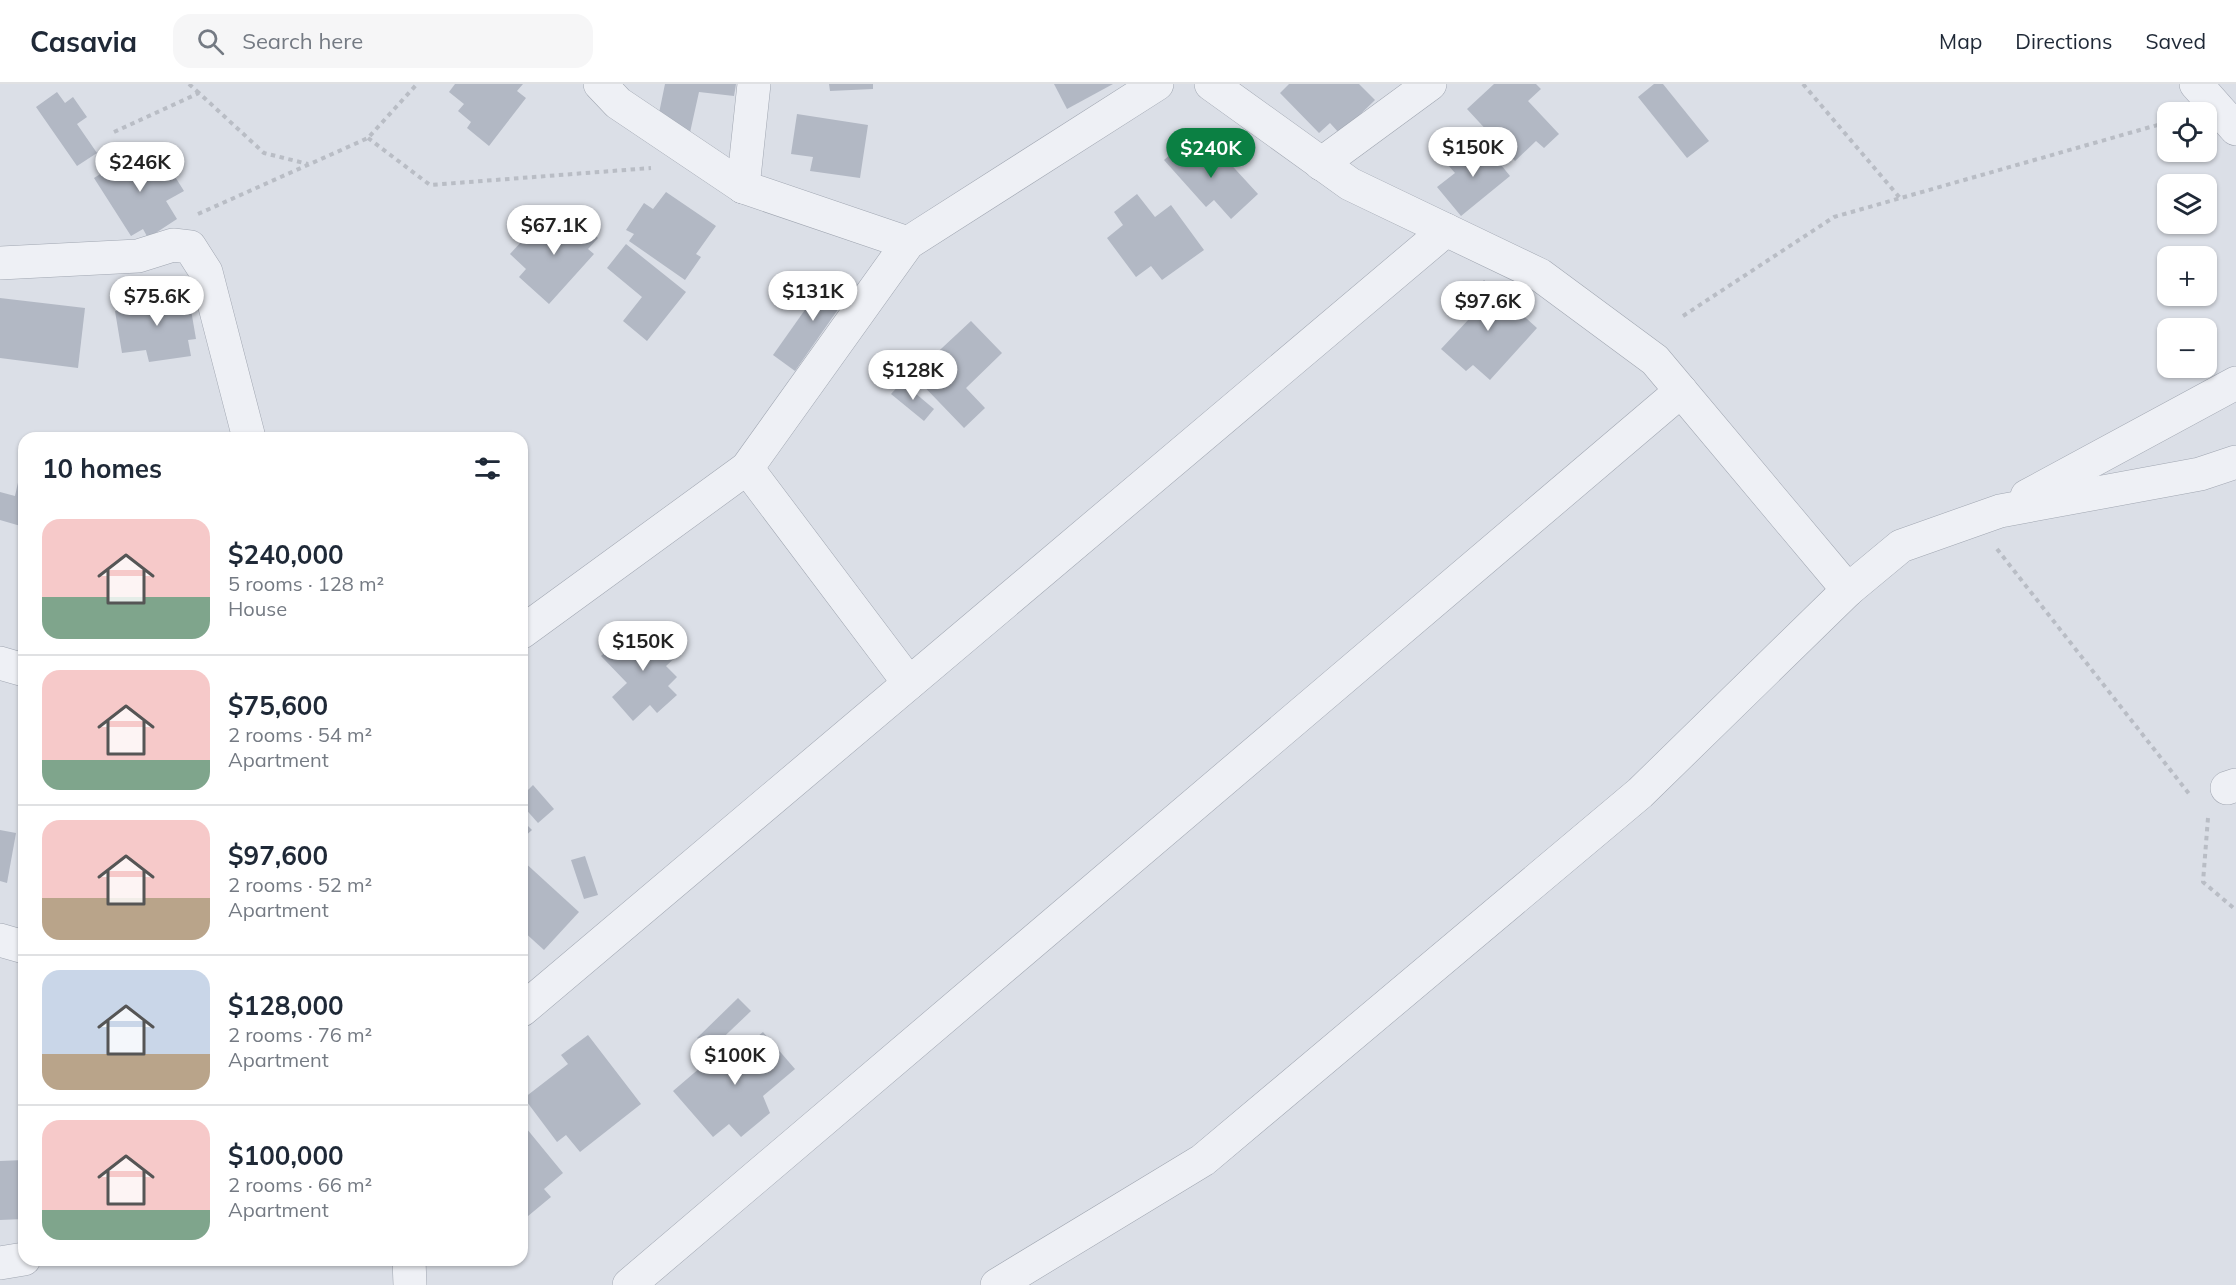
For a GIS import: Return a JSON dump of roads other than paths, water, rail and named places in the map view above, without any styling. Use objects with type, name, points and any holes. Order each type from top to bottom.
[{"type":"street","points":[[600,84],[618,103],[743,186],[909,243]]},
{"type":"street","points":[[743,186],[754,84]]},
{"type":"street","points":[[528,628],[747,468],[909,243],[1157,84]]},
{"type":"street","points":[[1211,84],[1350,184],[1540,275],[1655,360],[1848,590]]},
{"type":"street","points":[[1321,164],[1430,84]]},
{"type":"street","points":[[2196,84],[2236,129]]},
{"type":"street","points":[[528,1006],[1446,230]]},
{"type":"street","points":[[0,262],[138,256],[173,245],[190,248],[206,272],[247,432]]},
{"type":"street","points":[[997,1285],[1203,1160],[1640,793],[1848,590],[1901,546],[1987,515],[2236,383]]},
{"type":"street","points":[[629,1285],[1681,391]]},
{"type":"street","points":[[1987,515],[2200,474],[2236,462]]},
{"type":"street","points":[[747,468],[909,683]]},
{"type":"street","points":[[0,663],[18,668]]},
{"type":"street","points":[[0,940],[18,945]]},
{"type":"street","points":[[0,1263],[18,1260]]},
{"type":"street","points":[[409,1266],[410,1285]]}]
